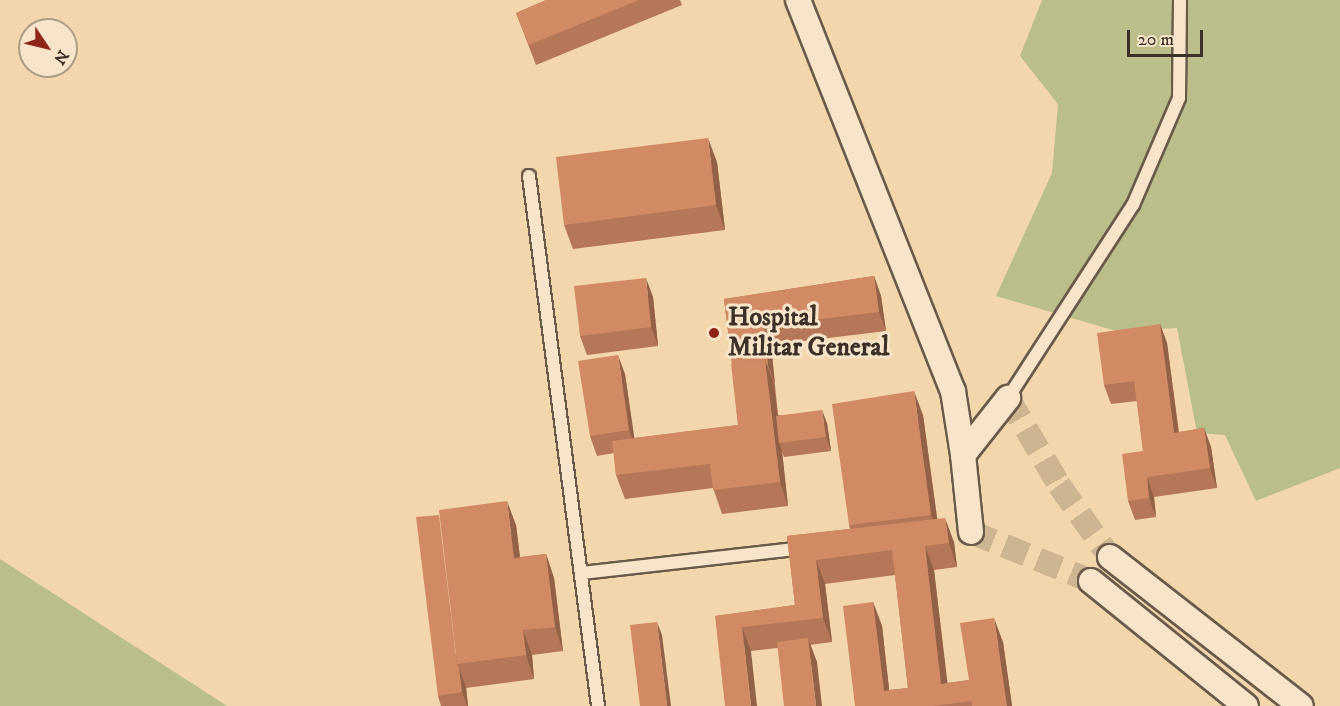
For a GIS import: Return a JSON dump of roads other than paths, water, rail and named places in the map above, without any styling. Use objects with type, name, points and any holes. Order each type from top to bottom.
[{"type":"street","points":[[798,0],[953,391],[963,455],[971,532]]},
{"type":"street","points":[[963,455],[1008,398]]},
{"type":"street","points":[[1110,557],[1301,706]]},
{"type":"street","points":[[1091,580],[1246,706]]},
{"type":"lane","points":[[1008,398],[1132,205],[1156,152],[1179,98],[1180,0]]},
{"type":"lane","points":[[529,176],[598,706]]},
{"type":"lane","points":[[581,573],[824,546]]},
{"type":"tunnel","points":[[1008,398],[1059,485],[1110,557]]},
{"type":"tunnel","points":[[971,532],[1091,581]]},
{"type":"place","name":"Hospital Militar General","points":[[714,333]]}]
